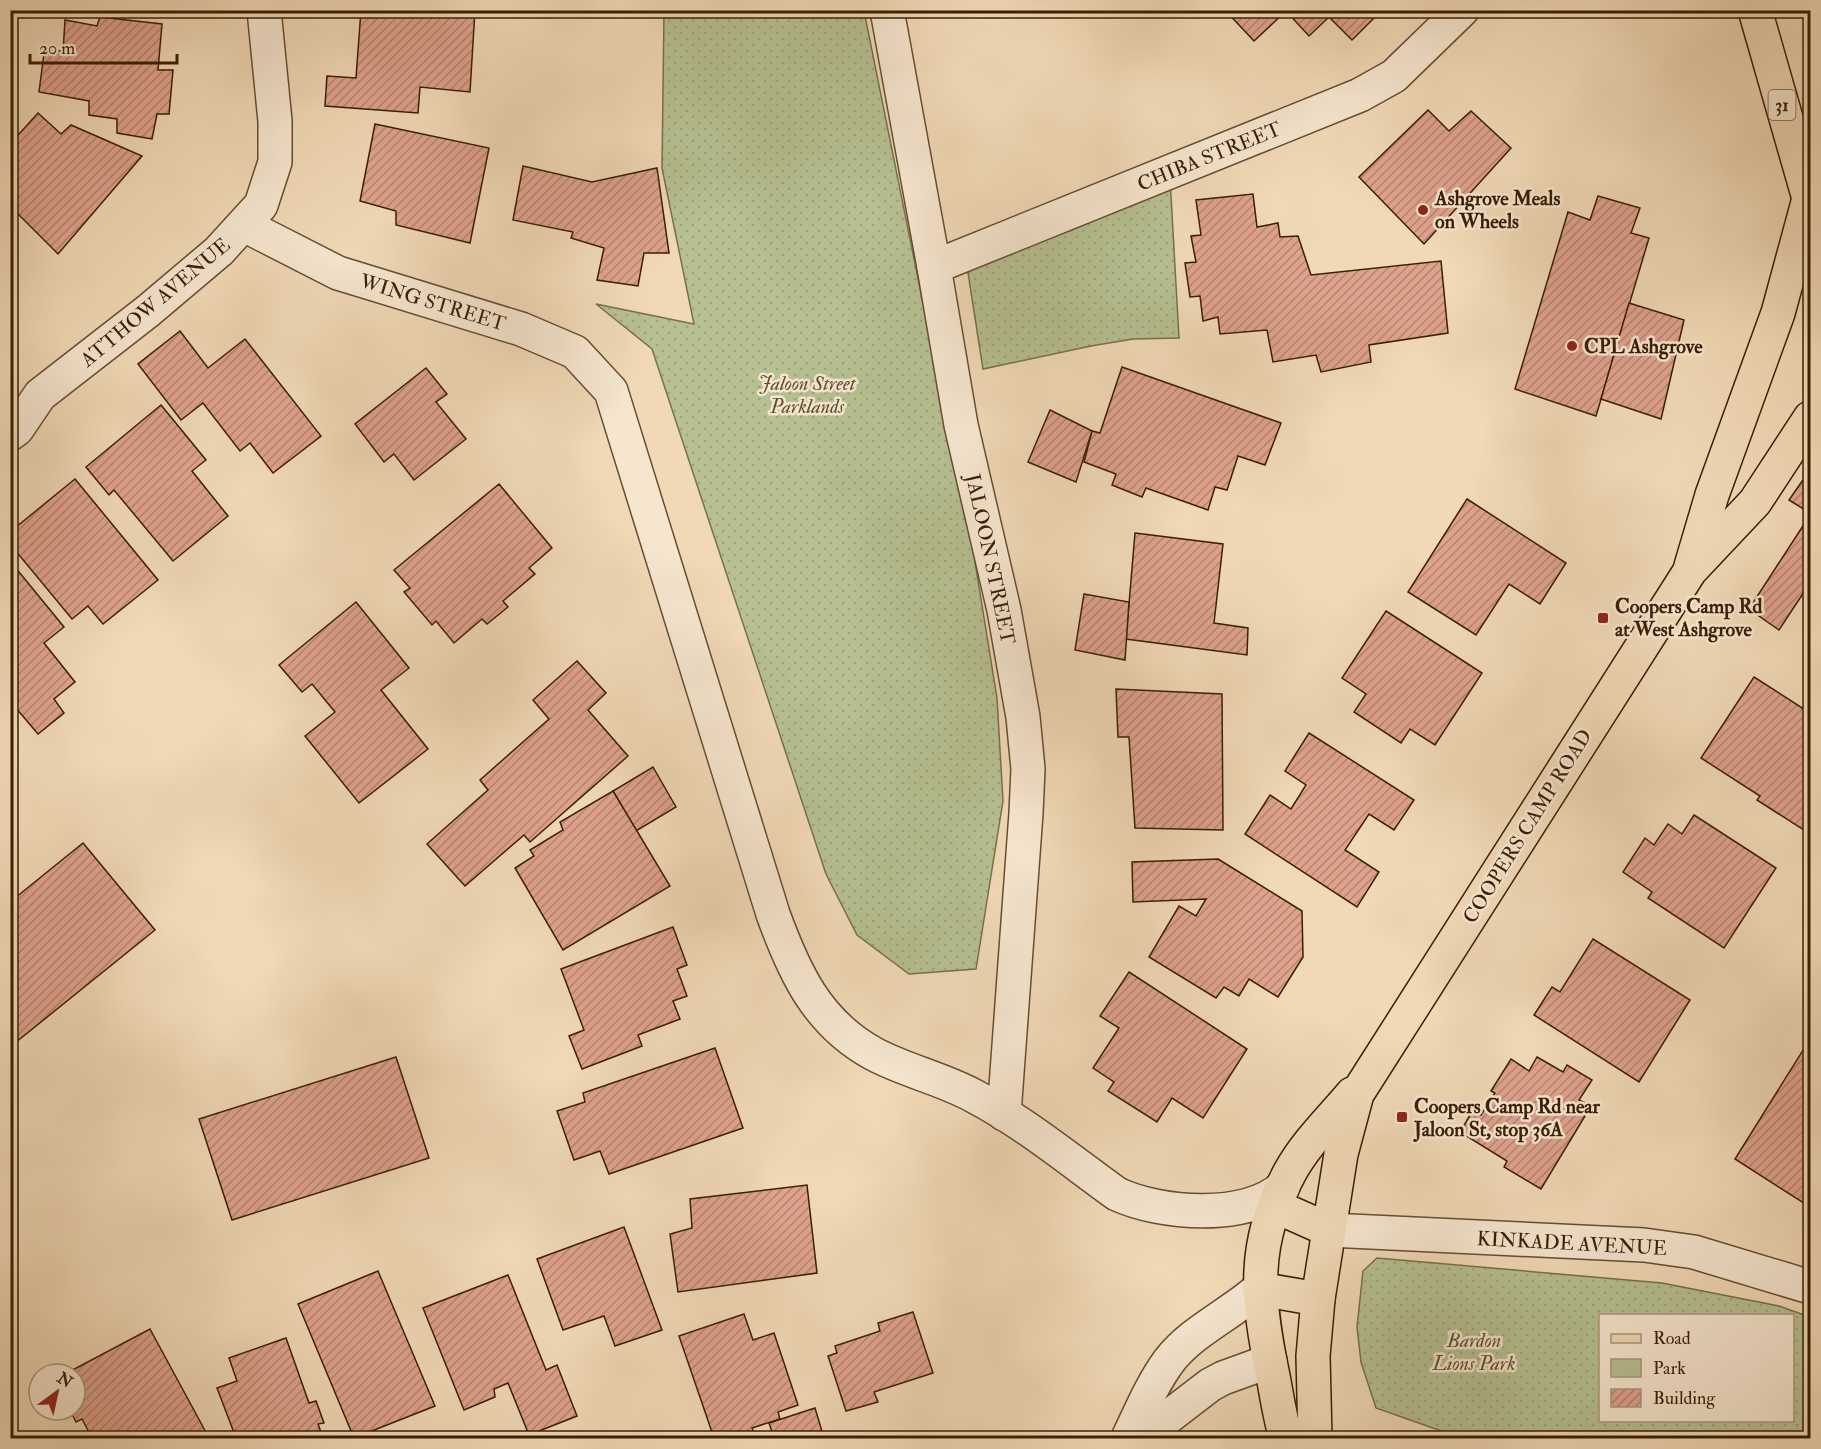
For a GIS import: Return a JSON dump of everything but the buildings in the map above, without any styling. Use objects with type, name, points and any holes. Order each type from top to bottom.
[{"type":"main road","name":"31","points":[[1755,10],[1810,199]]},
{"type":"main road","name":"COOPERS CAMP ROAD","points":[[1690,571],[1712,495],[1778,314],[1810,199]]},
{"type":"main road","name":"COOPERS CAMP ROAD","points":[[1310,1438],[1270,1361],[1259,1290],[1261,1256],[1279,1196],[1290,1172],[1304,1151],[1363,1081],[1690,571],[1755,502],[1810,418]]},
{"type":"main road","name":"COOPERS CAMP ROAD","points":[[1310,1438],[1318,1299],[1346,1132],[1363,1081]]},
{"type":"main road","points":[[1279,1196],[1329,1230]]},
{"type":"main road","points":[[1259,1290],[1318,1299],[1270,1361]]},
{"type":"street","name":"ATTHOW AVENUE","points":[[10,434],[18,429],[40,395],[219,251],[261,205],[275,162],[275,121],[264,10]]},
{"type":"street","name":"JALOON STREET","points":[[887,10],[961,425],[1004,610],[1023,717],[1028,769],[1021,900],[1004,1114]]},
{"type":"street","name":"CHIBA STREET","points":[[934,267],[1360,95],[1394,76],[1462,10]]},
{"type":"street","name":"WING STREET","points":[[244,225],[338,273],[521,329],[575,352],[611,391],[773,914],[792,964],[829,1020],[854,1042],[884,1058],[959,1088],[1004,1114]]},
{"type":"street","points":[[1004,1114],[1117,1194],[1149,1205],[1210,1210],[1235,1209],[1274,1195],[1279,1196]]},
{"type":"street","name":"KINKADE AVENUE","points":[[1329,1230],[1644,1245],[1694,1251],[1810,1287]]},
{"type":"street","points":[[1128,1438],[1159,1376],[1170,1360],[1190,1340],[1259,1290]]},
{"type":"street","points":[[1141,1438],[1210,1385],[1270,1361]]},
{"type":"green space","name":"Jaloon Street Parklands","points":[[664,11],[864,11],[974,556],[997,698],[1003,801],[976,969],[909,974],[857,935],[826,874],[652,349],[596,304],[694,324],[662,168]]},
{"type":"green space","points":[[1170,178],[1179,338],[1133,339],[983,369],[966,260]]},
{"type":"green space","name":"Bardon Lions Park","points":[[1377,1258],[1662,1283],[1779,1306],[1810,1317],[1810,1438],[1461,1438],[1376,1408],[1361,1362],[1357,1327],[1363,1271]]},
{"type":"place","name":"Ashgrove Meals on Wheels","points":[[1423,210]]},
{"type":"place","name":"CPL Ashgrove","points":[[1572,346]]},
{"type":"place","name":"Coopers Camp Rd at West Ashgrove","points":[[1603,618]]},
{"type":"place","name":"Coopers Camp Rd near Jaloon St, stop 36A","points":[[1402,1117]]}]
